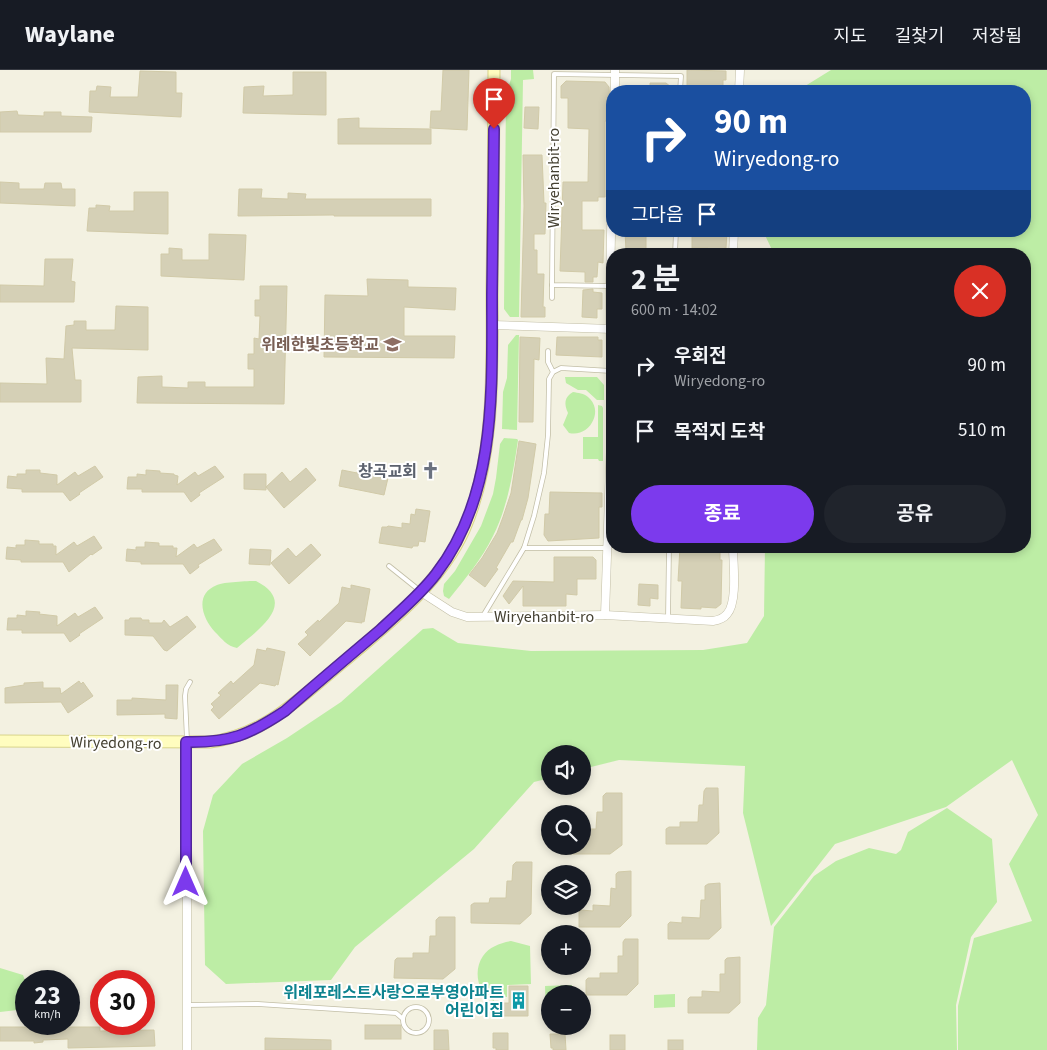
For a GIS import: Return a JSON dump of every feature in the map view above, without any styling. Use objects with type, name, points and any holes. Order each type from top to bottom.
[{"type":"street","name":"Wiryedong-ro","points":[[0,741],[210,742],[228,740],[262,726],[285,711],[350,656],[421,592],[435,576],[451,554],[464,530],[480,481],[489,435],[494,70]]},
{"type":"street","points":[[739,85],[740,70]]},
{"type":"street","points":[[614,85],[615,72]]},
{"type":"street","points":[[492,325],[606,329]]},
{"type":"street","name":"Wiryehanbit-ro","points":[[605,616],[608,553]]},
{"type":"street","name":"Wiryehanbit-ro","points":[[421,592],[452,612],[467,617],[605,616],[714,622],[729,613],[734,602],[733,553]]},
{"type":"street","points":[[186,742],[187,1050]]},
{"type":"lane","name":"Wiryehanbit-ro","points":[[552,285],[554,74],[615,72],[681,76],[680,85]]},
{"type":"lane","points":[[552,298],[552,285],[606,286]]},
{"type":"lane","points":[[548,351],[548,362],[553,372],[561,368],[606,370]]},
{"type":"lane","name":"Wiryehanbit-ro","points":[[484,616],[524,548],[534,516],[544,473],[548,435],[549,378],[553,372]]},
{"type":"lane","points":[[524,548],[606,548]]},
{"type":"lane","points":[[668,619],[669,553]]},
{"type":"lane","points":[[389,566],[421,592]]},
{"type":"lane","points":[[186,742],[185,696],[190,682]]},
{"type":"lane","points":[[187,1004],[258,1004],[396,1013],[403,1019],[403,1023],[408,1030],[416,1033],[424,1030],[429,1019],[426,1011],[418,1007],[410,1008],[406,1011],[403,1019]]},
{"type":"green space","points":[[511,70],[533,70],[534,79],[523,80],[519,317],[510,317],[504,309],[506,94],[511,79]]},
{"type":"green space","points":[[831,70],[1047,70],[1047,1050],[958,1050],[958,1006],[974,938],[1032,921],[1009,864],[1038,815],[1012,760],[946,807],[835,844],[771,926],[743,813],[745,766],[619,760],[591,767],[591,745],[541,745],[541,780],[534,782],[474,849],[355,947],[331,980],[226,984],[205,965],[203,831],[213,795],[242,764],[287,738],[341,702],[423,629],[433,628],[458,643],[531,651],[703,650],[747,643],[764,616],[765,553],[1031,553],[1031,248],[771,248],[766,237],[1031,237],[1031,85],[807,85]]},
{"type":"green space","points":[[516,335],[519,335],[517,430],[502,429],[503,392],[507,378],[508,345]]},
{"type":"green space","points":[[565,377],[597,377],[604,385],[604,400],[597,400],[586,390],[578,390],[566,383]]},
{"type":"green space","points":[[573,392],[581,393],[593,403],[595,416],[583,431],[569,433],[563,425],[568,413],[566,401]]},
{"type":"green space","points":[[598,405],[603,408],[603,461],[583,459],[583,437],[598,437]]},
{"type":"green space","points":[[504,438],[518,440],[512,477],[503,513],[484,553],[449,599],[444,596],[444,584],[455,571],[481,526],[493,494],[500,444]]},
{"type":"green space","points":[[256,581],[268,589],[274,598],[274,607],[264,625],[255,633],[237,648],[230,646],[215,632],[207,620],[202,607],[205,594],[217,585],[230,582]]},
{"type":"green space","points":[[947,808],[992,839],[997,902],[971,937],[956,1005],[957,1050],[757,1050],[758,1018],[766,1005],[774,927],[814,876],[836,861],[869,848],[896,854],[901,850],[908,832]]},
{"type":"green space","points":[[511,941],[530,946],[531,984],[507,985],[507,997],[494,997],[494,1001],[488,998],[480,987],[478,968],[488,950],[499,944]]},
{"type":"green space","points":[[0,968],[15,973],[15,1010],[0,1012]]},
{"type":"green space","points":[[675,994],[675,1007],[654,1008],[654,995]]},
{"type":"building","points":[[443,70],[469,70],[467,130],[430,128],[431,111],[441,111]]},
{"type":"building","points":[[687,70],[726,71],[726,80],[723,80],[723,85],[687,85]]},
{"type":"building","points":[[140,71],[176,72],[176,93],[182,93],[181,117],[89,112],[90,91],[96,91],[97,86],[111,87],[110,97],[138,97]]},
{"type":"building","points":[[293,72],[326,72],[326,115],[243,113],[244,87],[264,86],[263,96],[293,95]]},
{"type":"building","points":[[566,81],[605,82],[607,85],[605,121],[605,197],[598,197],[598,201],[582,201],[582,230],[604,230],[603,263],[598,262],[597,277],[593,277],[593,282],[585,282],[585,272],[560,271],[563,182],[588,182],[589,129],[568,128],[568,98],[561,98],[561,86]]},
{"type":"building","points":[[650,83],[666,83],[668,85],[650,85]]},
{"type":"building","points":[[525,107],[539,107],[538,129],[524,128]]},
{"type":"building","points":[[17,111],[18,115],[44,116],[44,112],[61,112],[61,116],[92,117],[91,132],[0,132],[0,112]]},
{"type":"building","points":[[359,118],[359,128],[431,129],[431,144],[338,144],[338,119]]},
{"type":"building","points":[[523,155],[542,155],[544,203],[546,203],[545,234],[534,234],[534,250],[537,250],[537,274],[544,274],[543,307],[545,307],[545,317],[521,317],[524,206]]},
{"type":"building","points":[[0,182],[19,183],[19,189],[44,189],[45,183],[61,183],[62,189],[75,189],[75,206],[0,203]]},
{"type":"building","points":[[239,189],[262,189],[261,198],[288,199],[288,193],[306,194],[305,199],[431,199],[431,216],[238,216]]},
{"type":"building","points":[[134,192],[168,192],[168,234],[87,231],[89,208],[96,208],[96,205],[110,206],[109,211],[134,211]]},
{"type":"building","points":[[209,234],[246,235],[244,280],[161,276],[161,254],[169,254],[169,248],[182,249],[182,260],[209,260]]},
{"type":"building","points":[[625,237],[646,237],[646,248],[626,248]]},
{"type":"building","points":[[692,237],[727,237],[726,248],[692,248]]},
{"type":"building","points":[[45,259],[73,259],[71,281],[75,282],[74,302],[0,302],[0,285],[44,286]]},
{"type":"building","points":[[367,279],[408,280],[408,287],[456,288],[455,310],[404,307],[404,336],[455,336],[454,358],[324,357],[325,295],[368,296]]},
{"type":"building","points":[[260,286],[287,286],[284,404],[137,403],[138,377],[162,376],[162,387],[188,388],[188,382],[205,382],[205,387],[254,387],[254,369],[248,369],[248,354],[254,354],[254,338],[259,339],[260,316],[255,316],[255,300],[260,300]]},
{"type":"building","points":[[593,289],[593,292],[602,293],[602,309],[597,309],[597,318],[582,317],[583,290]]},
{"type":"building","points":[[116,306],[148,307],[148,350],[72,348],[75,380],[81,380],[81,402],[0,402],[0,383],[47,384],[46,358],[64,359],[66,326],[74,325],[74,321],[86,321],[86,330],[115,330]]},
{"type":"building","points":[[520,337],[540,338],[539,360],[534,359],[533,422],[519,422]]},
{"type":"building","points":[[557,337],[598,337],[598,340],[602,340],[602,357],[556,355]]},
{"type":"building","points":[[519,441],[536,444],[528,498],[513,542],[511,542],[496,568],[498,569],[485,587],[469,575],[497,533],[503,517],[511,493]]},
{"type":"building","points":[[95,466],[103,477],[70,501],[63,492],[22,492],[22,489],[7,488],[8,476],[17,477],[17,474],[26,474],[26,470],[40,470],[40,473],[57,475],[57,485],[75,472],[78,476]]},
{"type":"building","points":[[215,466],[224,477],[199,493],[200,495],[191,502],[184,492],[142,492],[142,489],[127,489],[128,477],[137,477],[137,474],[146,475],[146,470],[174,474],[178,476],[177,485],[195,472],[198,476]]},
{"type":"building","points":[[306,468],[316,480],[284,508],[266,487],[282,472],[290,482]]},
{"type":"building","points":[[358,469],[373,472],[372,475],[388,478],[384,495],[339,486],[342,470],[357,473]]},
{"type":"building","points":[[244,474],[266,474],[266,490],[244,489]]},
{"type":"building","points":[[550,492],[602,493],[602,507],[599,507],[599,538],[548,541],[544,535],[545,514],[549,514]]},
{"type":"building","points":[[416,509],[430,511],[425,542],[419,541],[418,546],[413,546],[412,548],[379,543],[382,527],[402,528],[402,523],[410,524],[411,514],[415,515]]},
{"type":"building","points":[[94,536],[102,548],[91,554],[69,572],[63,562],[21,562],[21,560],[6,559],[7,547],[16,548],[16,545],[25,545],[25,540],[39,541],[39,544],[53,544],[53,546],[56,546],[56,555],[74,542],[77,546]]},
{"type":"building","points":[[214,539],[222,550],[198,565],[199,567],[190,574],[183,564],[141,564],[141,562],[126,561],[127,549],[136,550],[136,547],[145,547],[145,542],[159,543],[159,546],[173,546],[173,548],[177,548],[176,557],[194,544],[197,548]]},
{"type":"building","points":[[311,544],[321,555],[289,584],[271,563],[288,548],[296,557]]},
{"type":"building","points":[[250,549],[271,550],[270,565],[249,564]]},
{"type":"building","points":[[680,553],[720,553],[720,560],[722,560],[721,604],[716,608],[681,608],[682,581],[678,581]]},
{"type":"building","points":[[554,557],[593,557],[596,560],[596,579],[577,579],[577,595],[566,594],[566,606],[523,606],[523,586],[509,604],[503,596],[513,581],[554,582]]},
{"type":"building","points":[[639,584],[658,585],[658,599],[650,598],[650,606],[638,605]]},
{"type":"building","points":[[351,585],[370,589],[364,622],[346,621],[310,656],[298,644],[308,635],[305,632],[339,603],[342,587],[351,589]]},
{"type":"building","points":[[95,607],[103,618],[70,642],[64,633],[22,633],[22,630],[7,630],[8,618],[17,618],[17,615],[26,616],[26,611],[57,616],[57,626],[75,613],[78,617]]},
{"type":"building","points":[[187,616],[196,627],[167,651],[164,650],[153,636],[125,635],[125,620],[130,618],[149,620],[149,623],[162,623],[164,620],[170,627]]},
{"type":"building","points":[[267,648],[285,652],[278,685],[260,683],[219,719],[211,710],[214,707],[211,704],[221,695],[218,693],[231,681],[233,684],[254,665],[257,649],[266,651]]},
{"type":"building","points":[[79,681],[81,684],[83,682],[93,696],[68,713],[61,702],[5,703],[5,688],[24,685],[24,683],[43,682],[43,688],[60,688],[61,694]]},
{"type":"building","points":[[166,685],[178,685],[177,719],[165,718],[165,714],[117,715],[117,700],[132,700],[132,698],[166,700]]},
{"type":"building","points":[[706,788],[718,788],[719,833],[707,844],[666,844],[666,829],[669,827],[680,827],[680,822],[698,822],[699,805],[703,805]]},
{"type":"building","points":[[606,793],[622,793],[622,845],[610,854],[591,854],[591,829],[596,829],[597,812],[603,812],[603,796]]},
{"type":"building","points":[[516,862],[532,862],[531,914],[520,924],[471,923],[471,905],[474,903],[489,903],[490,898],[506,898],[507,881],[512,881],[513,865]]},
{"type":"building","points":[[631,871],[631,916],[620,927],[579,925],[579,915],[591,915],[593,905],[610,906],[611,888],[616,889],[616,874],[618,872]]},
{"type":"building","points":[[720,883],[721,928],[709,939],[668,939],[668,924],[670,922],[682,923],[682,917],[700,918],[701,900],[705,900],[705,886]]},
{"type":"building","points":[[439,917],[455,917],[455,969],[443,979],[394,978],[395,960],[397,958],[413,958],[413,953],[429,953],[430,936],[436,936],[436,920]]},
{"type":"building","points":[[625,939],[638,939],[638,984],[627,995],[591,995],[591,985],[586,985],[586,980],[588,978],[600,978],[600,973],[618,973],[618,956],[623,956],[623,942]]},
{"type":"building","points":[[740,957],[740,1003],[729,1013],[688,1013],[688,999],[690,997],[702,997],[702,991],[720,992],[720,974],[725,974],[725,960],[727,958]]},
{"type":"building","name":"위례포레스트사랑으로부영아파트 어린이집","points":[[509,986],[528,986],[528,1016],[499,1016],[499,1003],[509,1003]]},
{"type":"building","points":[[365,1025],[401,1025],[401,1039],[365,1039]]},
{"type":"building","points":[[0,1027],[15,1027],[15,1035],[80,1035],[80,1027],[90,1027],[90,1035],[154,1035],[155,1046],[68,1048],[68,1039],[43,1040],[43,1042],[34,1043],[34,1041],[0,1041]]},
{"type":"building","points":[[434,1030],[448,1030],[449,1050],[434,1050]]},
{"type":"building","points":[[493,1033],[508,1033],[508,1050],[496,1050],[496,1048],[493,1048]]},
{"type":"building","points":[[550,1035],[565,1035],[566,1050],[553,1050],[551,1048]]},
{"type":"building","points":[[610,1035],[625,1035],[625,1050],[610,1050]]},
{"type":"building","points":[[265,1038],[331,1040],[331,1050],[265,1050]]},
{"type":"building","points":[[668,1040],[683,1040],[683,1050],[668,1050]]},
{"type":"place","name":"위례한빛초등학교","points":[[393,344]]},
{"type":"place","name":"창곡교회","points":[[431,471]]},
{"type":"place","name":"위례포레스트사랑으로부영아파트 어린이집","points":[[518,1001]]},
{"type":"route","points":[[186,882],[186,742],[228,740],[244,735],[285,711],[410,602],[435,576],[451,554],[464,530],[480,481],[489,435],[492,358],[494,129]]}]
